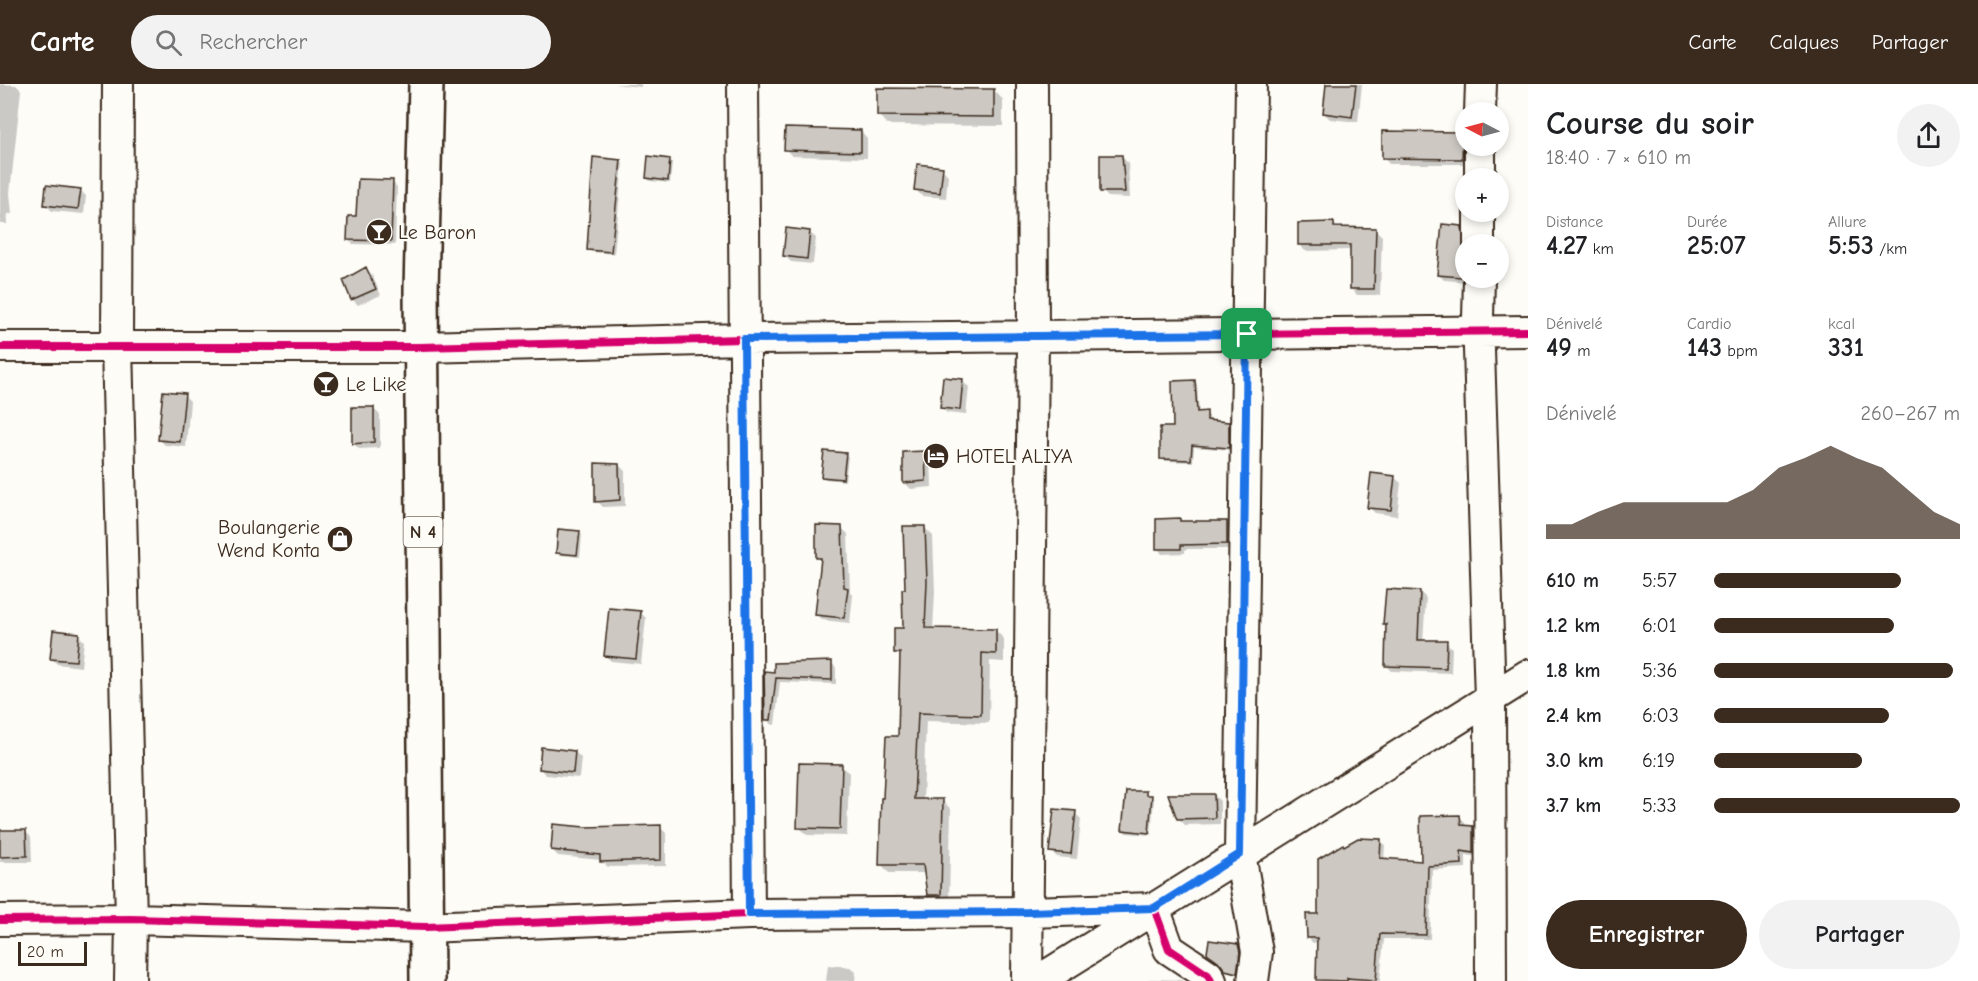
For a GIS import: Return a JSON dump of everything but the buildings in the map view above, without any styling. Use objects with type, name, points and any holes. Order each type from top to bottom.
[{"type":"highway","name":"N 4","points":[[426,84],[422,347],[427,981]]},
{"type":"street","points":[[118,84],[117,345],[131,919],[130,981]]},
{"type":"street","points":[[743,84],[749,914]]},
{"type":"street","points":[[1028,981],[1032,84]]},
{"type":"street","points":[[1251,84],[1240,854],[1257,952],[1253,981]]},
{"type":"street","points":[[1480,102],[1481,84]]},
{"type":"street","points":[[1479,288],[1490,699],[1491,981]]},
{"type":"street","points":[[0,347],[117,345],[422,347],[744,339],[1528,331]]},
{"type":"street","points":[[1038,981],[1528,675]]},
{"type":"street","points":[[0,920],[131,919],[426,927],[749,914],[1028,912],[1154,908]]},
{"type":"street","points":[[1154,908],[1169,949],[1209,975],[1211,981]]},
{"type":"cycle path","points":[[0,347],[421,347],[744,339],[1528,331]]},
{"type":"cycle path","points":[[0,920],[131,919],[426,927],[749,914],[1028,912],[1154,908],[1169,949],[1208,975],[1211,981]]},
{"type":"place","name":"Le Baron","points":[[379,232]]},
{"type":"place","name":"Le Like","points":[[326,384]]},
{"type":"place","name":"HOTEL ALIYA","points":[[936,456]]},
{"type":"place","name":"Boulangerie Wend Konta","points":[[340,539]]},
{"type":"route","points":[[1247,334],[1240,854],[1154,908],[1028,912],[749,914],[744,339],[1247,334]]}]
